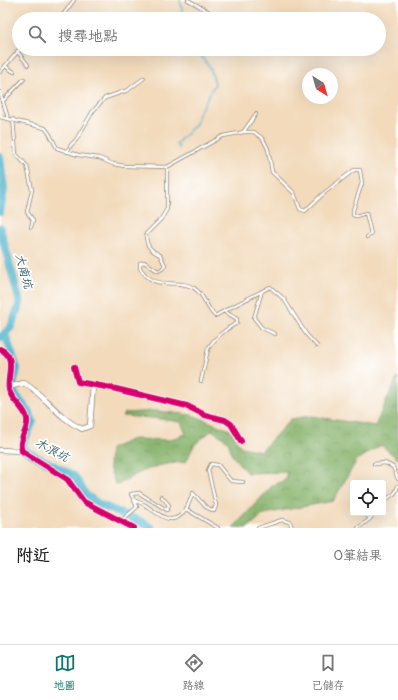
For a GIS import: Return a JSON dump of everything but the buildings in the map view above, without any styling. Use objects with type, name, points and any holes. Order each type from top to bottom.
[{"type":"street","points":[[0,349],[5,351],[10,358],[10,387],[13,398],[27,418],[26,426],[20,440],[22,451]]},
{"type":"street","points":[[74,367],[78,382],[93,386],[112,388],[187,406],[205,415],[225,420],[231,424],[241,442]]},
{"type":"street","points":[[10,387],[24,382],[55,411],[82,429],[90,426],[93,386]]},
{"type":"street","points":[[0,450],[22,451],[67,478],[84,502],[134,528]]},
{"type":"lane","points":[[65,12],[74,0]]},
{"type":"lane","points":[[188,0],[209,12]]},
{"type":"lane","points":[[0,72],[13,56]]},
{"type":"lane","points":[[21,56],[28,65]]},
{"type":"lane","points":[[5,66],[14,72]]},
{"type":"lane","points":[[67,152],[93,111],[105,98],[128,90],[144,78]]},
{"type":"lane","points":[[2,102],[24,79]]},
{"type":"lane","points":[[0,92],[8,118]]},
{"type":"lane","points":[[244,132],[256,114]]},
{"type":"lane","points":[[0,117],[45,128],[56,148],[78,156],[99,158],[113,164],[125,166],[167,168],[223,136],[244,132],[254,132],[263,139],[268,149],[272,172],[294,193],[300,209],[305,211],[324,193],[354,170],[360,170],[362,183],[353,214],[356,216],[366,213],[371,234],[368,237]]},
{"type":"lane","points":[[13,119],[16,154],[26,166],[32,190],[27,212],[33,220],[31,227]]},
{"type":"lane","points":[[167,168],[167,209],[161,219],[146,234],[146,241],[152,251],[160,255],[165,265],[158,271],[144,262],[140,263],[140,268],[150,278],[161,284],[194,288],[201,294],[215,316],[270,287],[284,299],[306,334],[317,346]]},
{"type":"lane","points":[[262,291],[254,318],[262,328],[275,334]]},
{"type":"lane","points":[[201,381],[208,349],[211,344],[230,326],[237,323],[237,319],[224,311]]},
{"type":"lane","points":[[374,464],[385,463],[393,467],[398,479]]},
{"type":"lane","points":[[134,500],[145,505],[166,522],[175,521],[186,509],[192,493],[206,507],[214,511],[216,505],[208,470],[211,464],[218,465],[232,481],[243,482]]},
{"type":"lane","points":[[386,500],[395,494],[398,486]]},
{"type":"lane","points":[[121,521],[137,507],[131,494],[139,493],[167,510],[169,505],[161,496]]},
{"type":"lane","points":[[186,509],[218,528]]},
{"type":"lane","points":[[358,528],[372,516]]},
{"type":"lane","points":[[258,528],[282,520],[290,522],[292,528]]},
{"type":"green space","points":[[398,377],[398,459],[381,445],[357,460],[333,501],[264,514],[247,528],[233,528],[272,486],[287,479],[286,472],[247,473],[232,455],[228,441],[212,430],[194,445],[186,462],[157,466],[141,472],[116,486],[109,467],[110,449],[133,439],[168,440],[186,434],[181,422],[122,416],[125,413],[155,411],[192,415],[230,430],[241,447],[261,451],[291,419],[311,416],[375,426]]},
{"type":"waterway","points":[[180,0],[181,12]]},
{"type":"waterway","points":[[179,148],[176,144],[196,124],[198,114],[215,84],[210,67],[201,56]]},
{"type":"waterway","name":"大南坑","points":[[0,157],[4,189],[0,212]]},
{"type":"waterway","name":"大南坑","points":[[0,228],[20,303],[11,327],[1,337]]},
{"type":"waterway","name":"木浪坑","points":[[5,334],[17,368],[12,390],[29,412],[33,421],[23,444],[26,451],[74,476],[86,495],[101,505],[144,523],[151,528]]},
{"type":"cycle path","points":[[0,349],[9,357],[9,390],[13,398],[24,411],[27,419],[21,443],[22,451],[67,479],[84,502],[134,528]]},
{"type":"cycle path","points":[[74,367],[78,382],[112,388],[187,406],[205,415],[225,420],[231,424],[241,441]]}]
